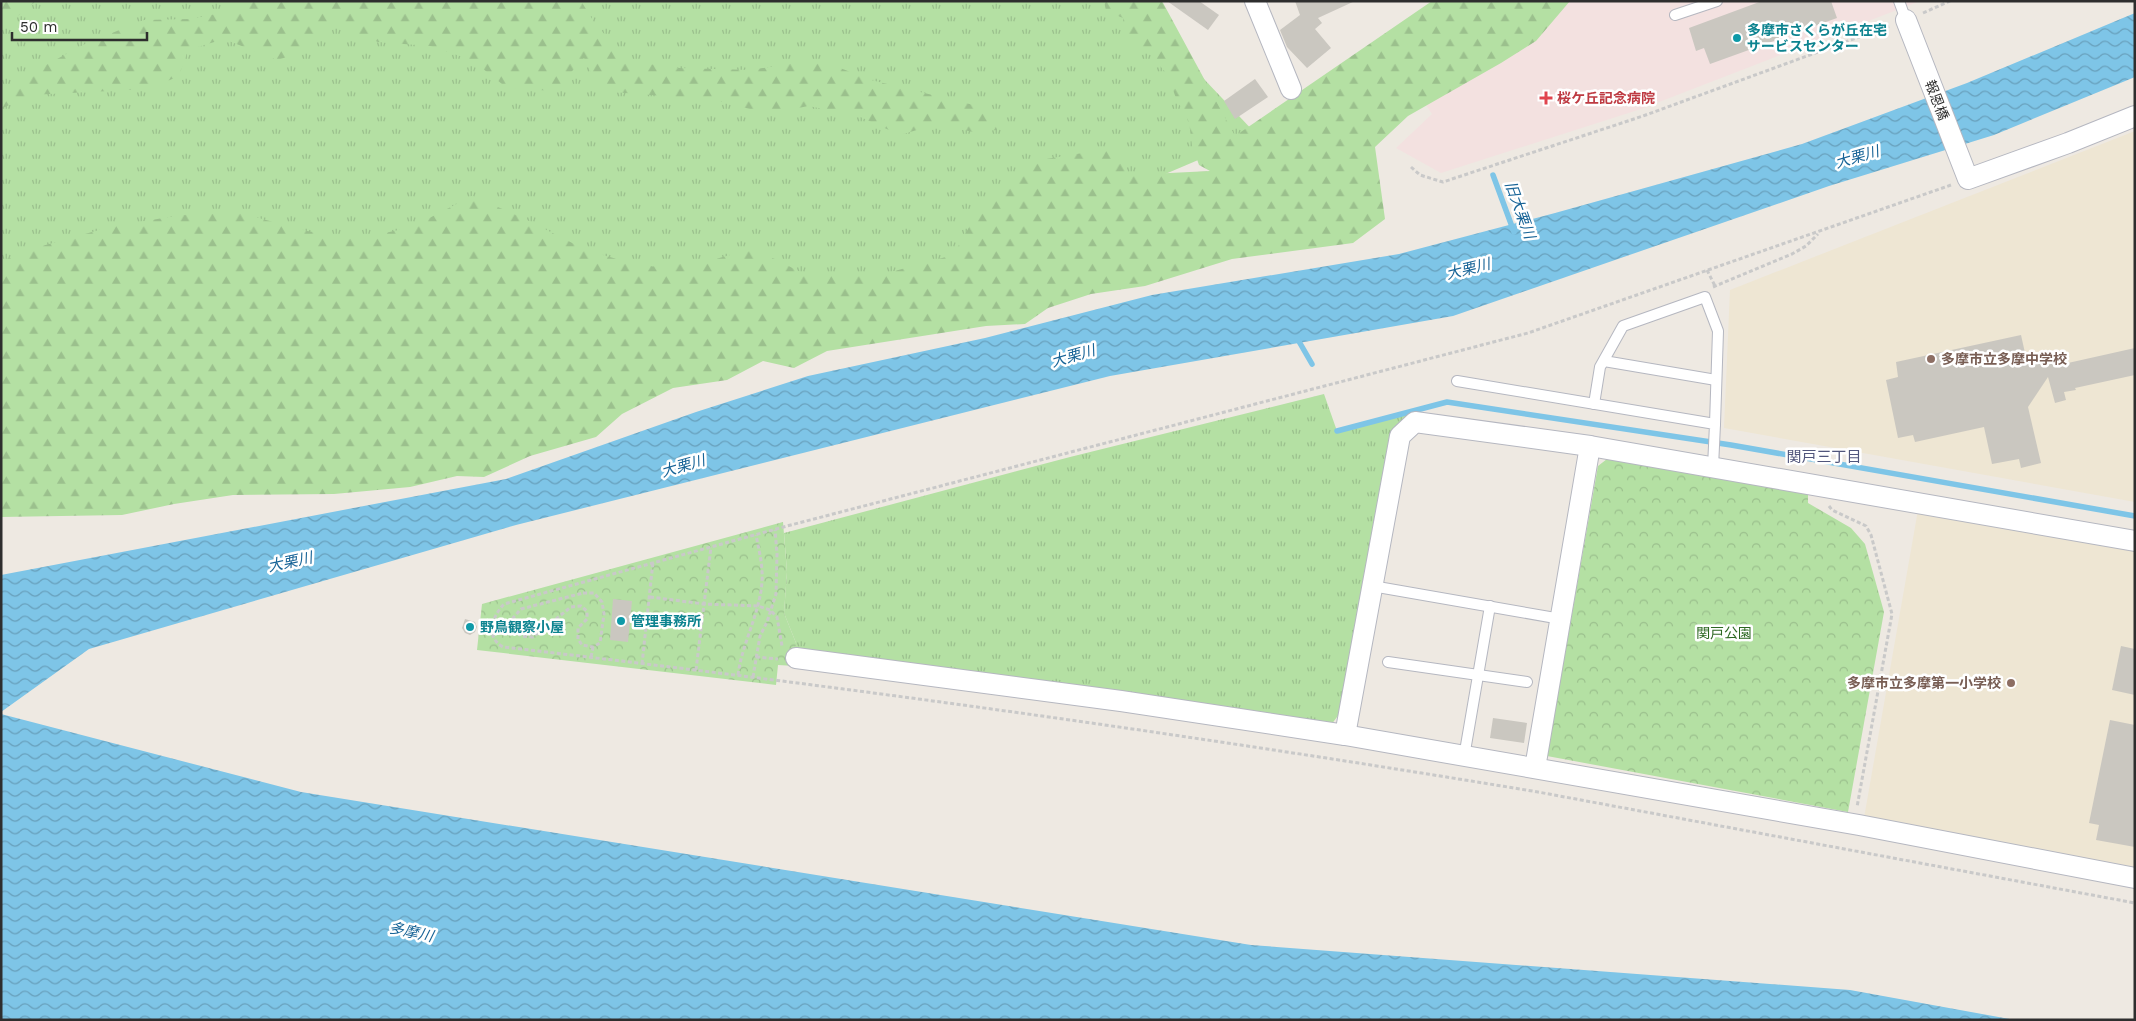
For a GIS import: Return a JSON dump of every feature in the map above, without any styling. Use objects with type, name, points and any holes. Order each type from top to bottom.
[{"type":"street","points":[[1255,1],[1291,89]]},
{"type":"street","name":"報恩橋","points":[[1906,20],[1968,179]]},
{"type":"street","points":[[1968,179],[2068,143],[2135,116]]},
{"type":"street","points":[[1345,736],[1400,436],[1415,422],[1714,461],[1818,484],[2135,541]]},
{"type":"street","points":[[1535,768],[1590,446]]},
{"type":"street","points":[[796,658],[1121,701],[1345,736],[1860,825],[2135,878]]},
{"type":"lane","points":[[1675,15],[1717,1]]},
{"type":"lane","points":[[1899,1],[1906,20]]},
{"type":"lane","points":[[1594,404],[1600,367],[1623,326],[1705,296],[1718,331],[1714,461]]},
{"type":"lane","points":[[1604,361],[1716,380]]},
{"type":"lane","points":[[1457,381],[1715,427]]},
{"type":"lane","points":[[1372,586],[1561,619]]},
{"type":"lane","points":[[1464,757],[1490,606]]},
{"type":"lane","points":[[1388,662],[1527,682]]},
{"type":"path","points":[[1411,167],[1420,175],[1443,182],[1643,116],[1906,20],[1950,1]]},
{"type":"path","points":[[1968,179],[1820,232],[1506,339],[1265,400],[654,562],[504,604],[495,614],[492,637],[495,643],[503,647],[738,675],[1127,727],[1461,779],[2135,903]]},
{"type":"path","points":[[1705,296],[1715,286],[1792,254],[1806,246],[1820,232]]},
{"type":"path","points":[[1707,270],[1715,286]]},
{"type":"path","points":[[1818,484],[1820,497],[1832,510],[1866,526],[1871,535],[1892,614],[1857,803],[1860,825]]},
{"type":"path","points":[[753,677],[760,636],[770,610],[778,580],[775,530]]},
{"type":"path","points":[[738,675],[741,655],[758,606],[762,580],[756,535]]},
{"type":"path","points":[[696,670],[711,547]]},
{"type":"path","points":[[642,664],[654,562]]},
{"type":"path","points":[[590,657],[593,647],[600,643],[604,614],[602,602],[594,593],[583,593],[521,609],[513,618],[514,630],[521,636],[533,637],[571,607],[581,606],[587,611],[587,618],[578,628],[578,639],[582,645],[593,647]]},
{"type":"path","points":[[650,597],[704,604],[758,606],[770,610],[778,617],[782,646],[796,658]]},
{"type":"shaded area","name":"桜ケ丘記念病院","points":[[1523,1],[1920,1],[1641,109],[1441,173],[1396,148],[1432,114],[1414,87]]},
{"type":"shaded area","name":"多摩市立多摩中学校","points":[[2135,131],[2135,502],[1724,428],[1730,290]]},
{"type":"shaded area","name":"多摩市立多摩第一小学校","points":[[1918,510],[2135,548],[2135,867],[1864,818]]},
{"type":"green space","points":[[1,1],[1130,1],[1257,135],[904,285],[1,483]]},
{"type":"green space","points":[[1,1],[36,1],[1,30]]},
{"type":"green space","points":[[238,1],[581,1],[594,22],[627,61],[679,68],[751,70],[817,59],[871,80],[990,109],[997,130],[973,132],[937,124],[900,135],[856,115],[808,106],[770,114],[714,100],[600,91],[584,58],[554,91],[507,88],[472,60],[430,46],[378,42],[329,21],[313,49],[277,60],[224,39],[188,50],[179,76],[149,89],[30,95],[1,109],[1,89],[85,44],[144,20],[191,19],[235,10]]},
{"type":"green space","points":[[1104,1],[1162,1],[1235,136],[1432,1],[1570,1],[1536,41],[1408,116],[1375,147],[1385,219],[1353,243],[1232,259],[1145,286],[1091,294],[1048,308],[1025,324],[986,326],[827,351],[794,368],[763,361],[727,380],[673,388],[622,414],[596,437],[530,456],[484,477],[457,476],[410,487],[334,494],[233,495],[174,504],[122,515],[1,517],[1,261],[42,246],[110,227],[181,215],[240,213],[307,231],[358,239],[412,227],[472,196],[521,217],[588,251],[646,267],[705,262],[748,250],[775,259],[806,275],[891,272],[953,255],[983,203],[1040,160],[1119,147],[1129,175],[1210,171],[1199,165],[1192,145],[1189,122],[1176,98],[1167,74],[1148,52],[1128,50],[1123,36],[1123,18],[1106,11]]},
{"type":"green space","points":[[1324,394],[1337,431],[1412,412],[1415,422],[1400,436],[1340,713],[1331,725],[796,651],[796,643],[784,613],[787,572],[784,533],[1070,457]]},
{"type":"green space","name":"関戸公園","points":[[1607,459],[1808,491],[1808,503],[1851,528],[1865,544],[1884,612],[1848,812],[1547,756],[1598,466]]},
{"type":"green space","points":[[783,522],[787,572],[784,613],[796,643],[795,666],[778,665],[776,685],[477,650],[482,604]]},
{"type":"water","name":"大栗川","points":[[2135,13],[2135,77],[1994,135],[1829,186],[1453,316],[1110,376],[516,525],[89,649],[1,712],[1,575],[506,479],[696,412],[808,376],[985,338],[1152,295],[1399,254],[1555,213],[1802,144],[1967,83]]},
{"type":"water","name":"多摩川","points":[[1,714],[301,792],[1251,945],[1850,990],[2015,1020],[1,1020]]},
{"type":"building","points":[[1167,1],[1199,1],[1219,15],[1208,30]]},
{"type":"building","points":[[1295,1],[1355,1],[1318,18],[1322,23],[1315,29],[1331,48],[1307,68],[1287,47],[1280,30],[1300,15]]},
{"type":"building","name":"多摩市さくらが丘在宅 サービスセンター","points":[[1762,1],[1831,1],[1837,18],[1710,64],[1704,48],[1696,51],[1689,28]]},
{"type":"building","points":[[1255,79],[1268,97],[1235,119],[1224,101]]},
{"type":"building","points":[[2021,335],[2027,362],[2062,356],[2058,361],[2059,365],[2135,348],[2135,375],[2075,388],[2076,390],[2064,392],[2066,400],[2055,403],[2048,377],[2028,407],[2041,463],[2021,468],[2019,459],[1992,464],[1984,427],[1915,442],[1913,435],[1898,438],[1886,380],[1898,377],[1896,362]]},
{"type":"building","name":"管理事務所","points":[[613,599],[632,601],[628,642],[610,640]]},
{"type":"building","name":"野鳥観察小屋","points":[[465,619],[475,622],[477,627],[475,632],[470,635],[465,633],[462,628]]},
{"type":"building","points":[[2121,646],[2135,649],[2135,695],[2112,690]]},
{"type":"building","points":[[1493,718],[1527,723],[1524,743],[1490,738]]},
{"type":"building","points":[[2110,720],[2135,725],[2135,847],[2096,840],[2099,825],[2089,823]]},
{"type":"waterway","name":"旧大栗川","points":[[1493,175],[1514,232]]},
{"type":"waterway","points":[[1297,338],[1312,364]]},
{"type":"waterway","points":[[1337,431],[1447,402],[1731,445],[2135,516]]},
{"type":"place","name":"多摩市さくらが丘在宅 サービスセンター","points":[[1737,38]]},
{"type":"place","name":"桜ケ丘記念病院","points":[[1546,98]]},
{"type":"place","name":"多摩市立多摩中学校","points":[[1931,359]]},
{"type":"place","name":"管理事務所","points":[[621,621]]},
{"type":"place","name":"野鳥観察小屋","points":[[470,627]]},
{"type":"place","name":"多摩市立多摩第一小学校","points":[[2011,683]]},
{"type":"district","name":"関戸三丁目","points":[[1824,457]]}]
